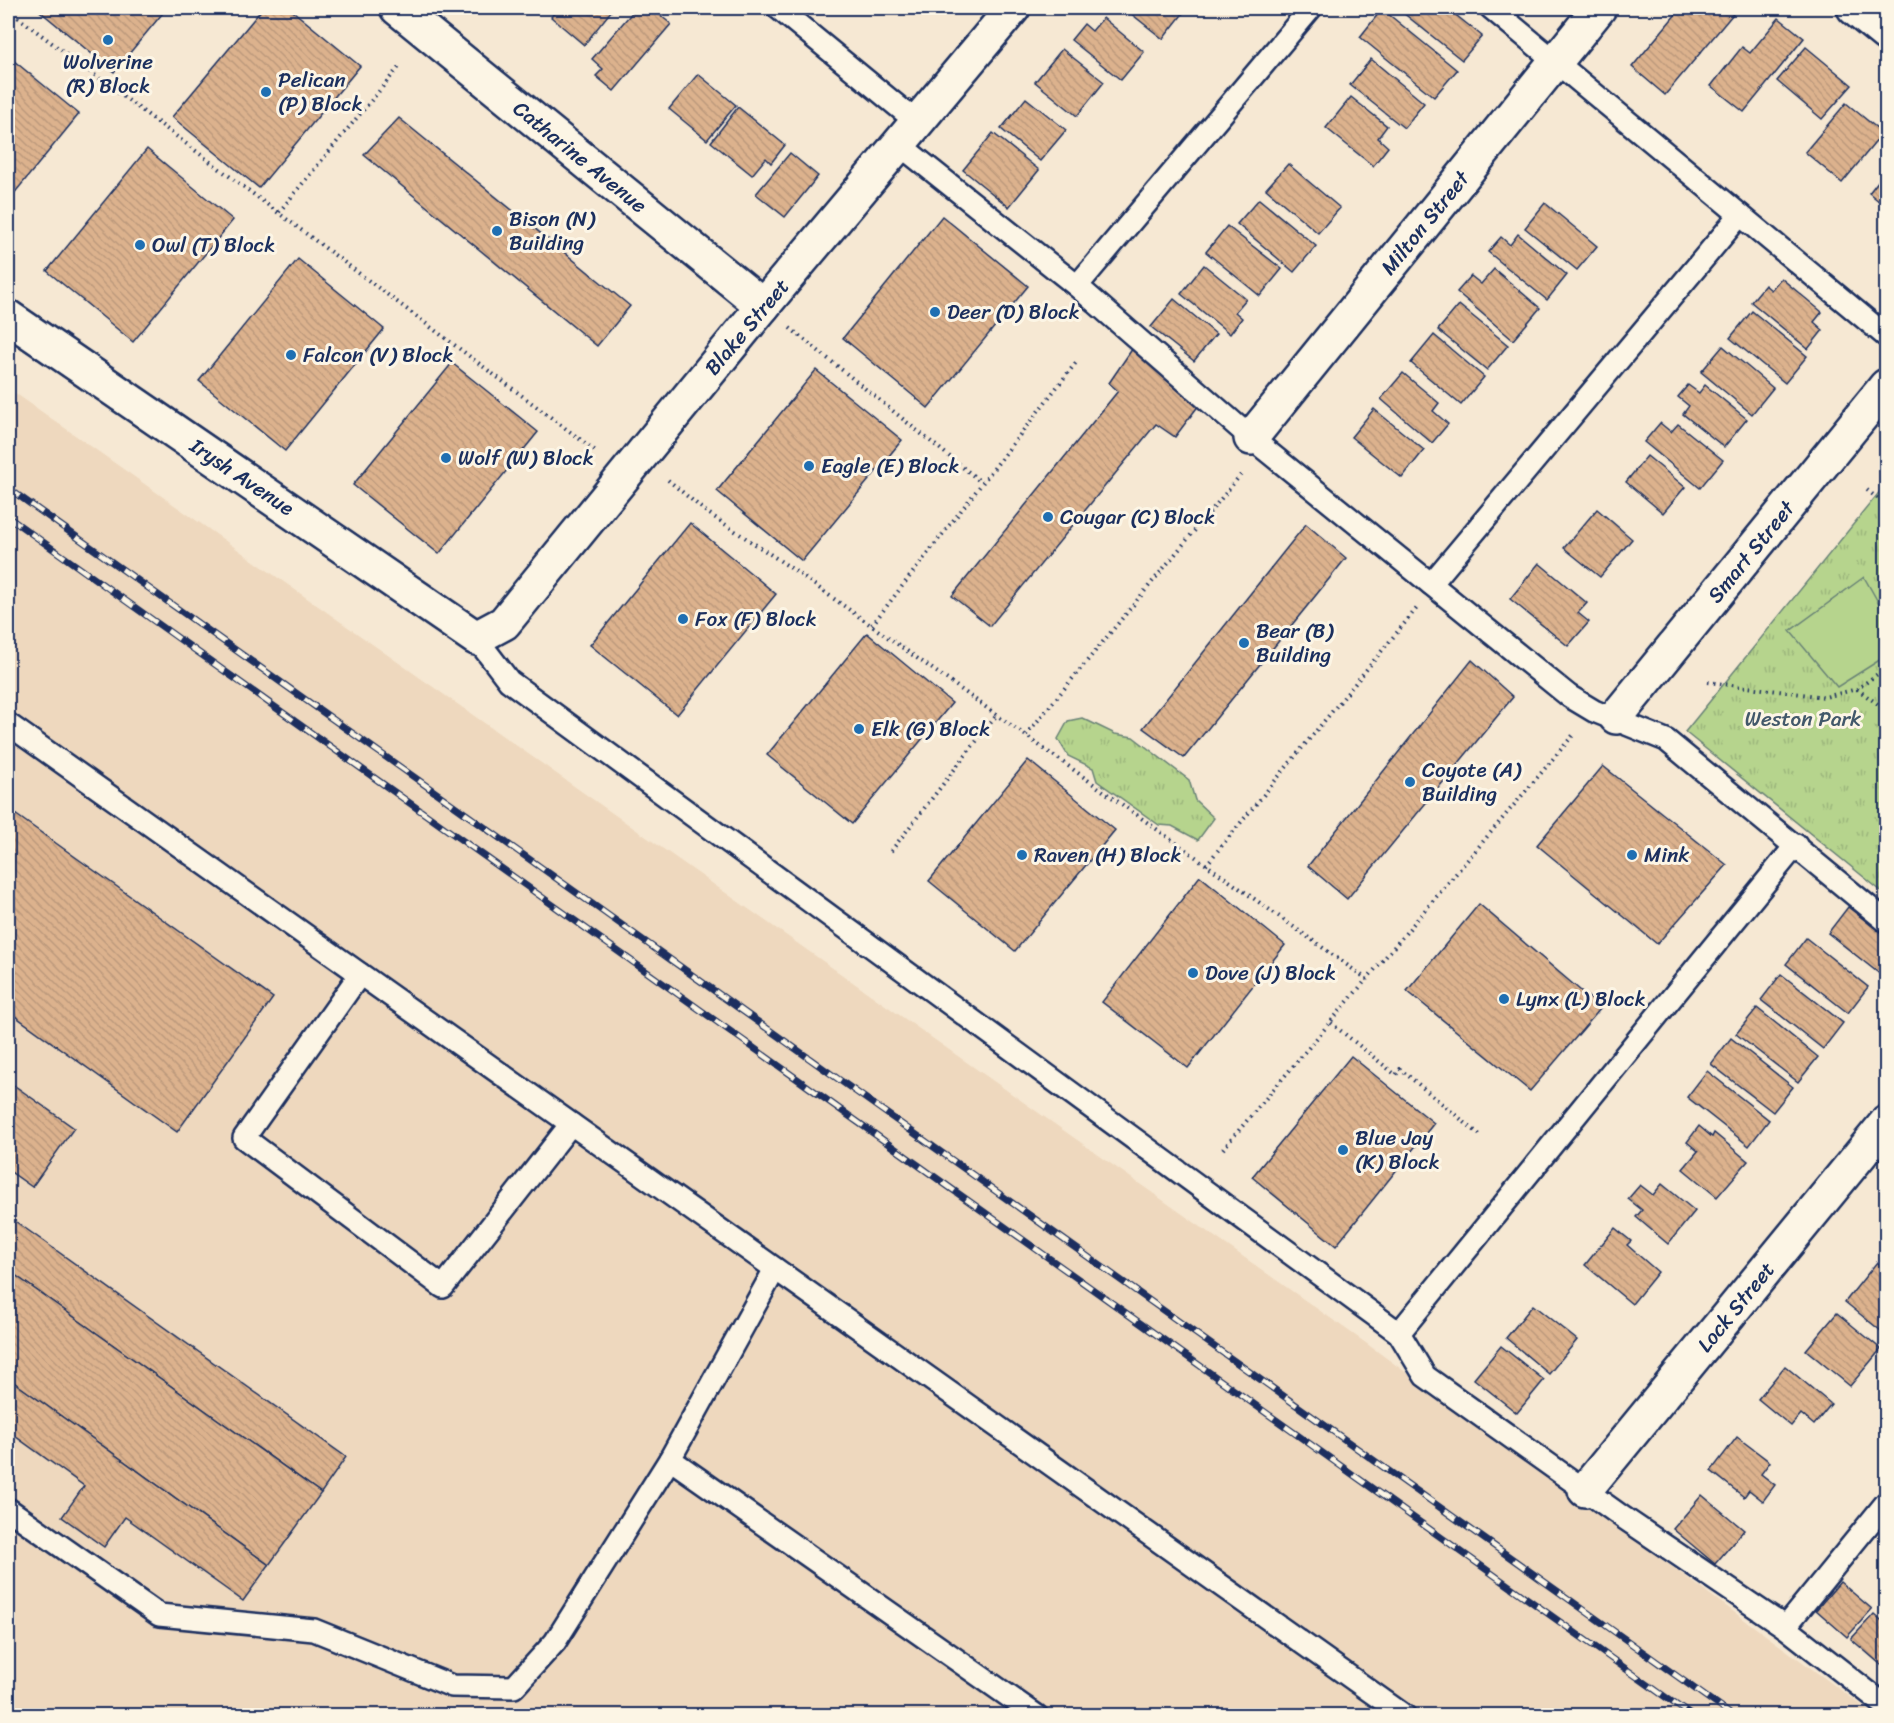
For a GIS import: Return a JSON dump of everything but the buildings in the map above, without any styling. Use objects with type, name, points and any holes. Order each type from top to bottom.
[{"type":"street","name":"Catharine Avenue","points":[[397,8],[763,306]]},
{"type":"street","name":"Blake Street","points":[[476,638],[504,623],[763,306],[1013,8]]},
{"type":"street","name":"Milton Street","points":[[1257,443],[1599,8]]},
{"type":"street","points":[[1854,8],[1887,34]]},
{"type":"street","name":"Irysh Avenue","points":[[8,317],[476,638]]},
{"type":"street","name":"Smart Street","points":[[1605,714],[1887,386]]},
{"type":"street","name":"Lock Street","points":[[1585,1490],[1887,1123]]},
{"type":"lane","points":[[778,8],[909,134],[1077,286],[1257,443],[1569,696],[1666,740],[1887,921]]},
{"type":"lane","points":[[1077,286],[1311,8]]},
{"type":"lane","points":[[1491,8],[1557,59],[1887,336]]},
{"type":"lane","points":[[1433,586],[1740,214]]},
{"type":"lane","points":[[476,638],[509,681],[1399,1333],[1425,1376],[1585,1490],[1785,1627],[1887,1706]]},
{"type":"lane","points":[[8,724],[1405,1716]]},
{"type":"lane","points":[[1399,1333],[1796,845]]},
{"type":"lane","points":[[360,974],[244,1138],[443,1287],[571,1124]]},
{"type":"lane","points":[[8,1509],[159,1615],[314,1630],[452,1686],[514,1687],[555,1642],[670,1459],[775,1269]]},
{"type":"lane","points":[[670,1459],[1037,1716]]},
{"type":"lane","points":[[1785,1627],[1887,1503]]},
{"type":"path","points":[[8,10],[598,453]]},
{"type":"path","points":[[279,212],[399,67]]},
{"type":"path","points":[[763,306],[981,482]]},
{"type":"path","points":[[872,625],[1078,360]]},
{"type":"path","points":[[1026,735],[1257,443]]},
{"type":"path","points":[[668,480],[705,511],[789,566],[1368,980]]},
{"type":"path","points":[[1867,490],[1887,506]]},
{"type":"path","points":[[1206,865],[1433,586]]},
{"type":"path","points":[[1708,682],[1825,697],[1857,689],[1887,668]]},
{"type":"path","points":[[1857,689],[1887,710]]},
{"type":"path","points":[[1223,1149],[1368,980],[1605,714]]},
{"type":"path","points":[[891,851],[996,716]]},
{"type":"path","points":[[1331,1023],[1396,1075],[1400,1069],[1480,1135]]},
{"type":"shaded area","points":[[8,388],[1363,1341],[1875,1715],[8,1715]]},
{"type":"green space","name":"Weston Park","points":[[1886,484],[1886,895],[1685,732]]},
{"type":"green space","points":[[1864,577],[1886,616],[1886,656],[1837,687],[1790,631]]},
{"type":"green space","points":[[1082,718],[1115,734],[1133,737],[1189,780],[1195,800],[1214,818],[1198,840],[1172,826],[1159,825],[1097,781],[1093,768],[1068,756],[1058,739],[1068,721]]},
{"type":"railway","points":[[8,488],[1733,1716]]},
{"type":"railway","points":[[8,517],[1692,1716]]},
{"type":"place","name":"Wolverine (R) Block","points":[[108,40]]},
{"type":"place","name":"Pelican (P) Block","points":[[266,92]]},
{"type":"place","name":"Bison (N) Building","points":[[497,231]]},
{"type":"place","name":"Owl (T) Block","points":[[140,245]]},
{"type":"place","name":"Deer (D) Block","points":[[935,312]]},
{"type":"place","name":"Falcon (V) Block","points":[[291,355]]},
{"type":"place","name":"Wolf (W) Block","points":[[446,458]]},
{"type":"place","name":"Eagle (E) Block","points":[[809,466]]},
{"type":"place","name":"Cougar (C) Block","points":[[1048,517]]},
{"type":"place","name":"Fox (F) Block","points":[[683,619]]},
{"type":"place","name":"Bear (B) Building","points":[[1244,643]]},
{"type":"place","name":"Elk (G) Block","points":[[859,729]]},
{"type":"place","name":"Coyote (A) Building","points":[[1410,782]]},
{"type":"place","name":"Raven (H) Block","points":[[1022,855]]},
{"type":"place","name":"Mink","points":[[1632,855]]},
{"type":"place","name":"Dove (J) Block","points":[[1193,973]]},
{"type":"place","name":"Lynx (L) Block","points":[[1504,999]]},
{"type":"place","name":"Blue Jay (K) Block","points":[[1343,1150]]}]
